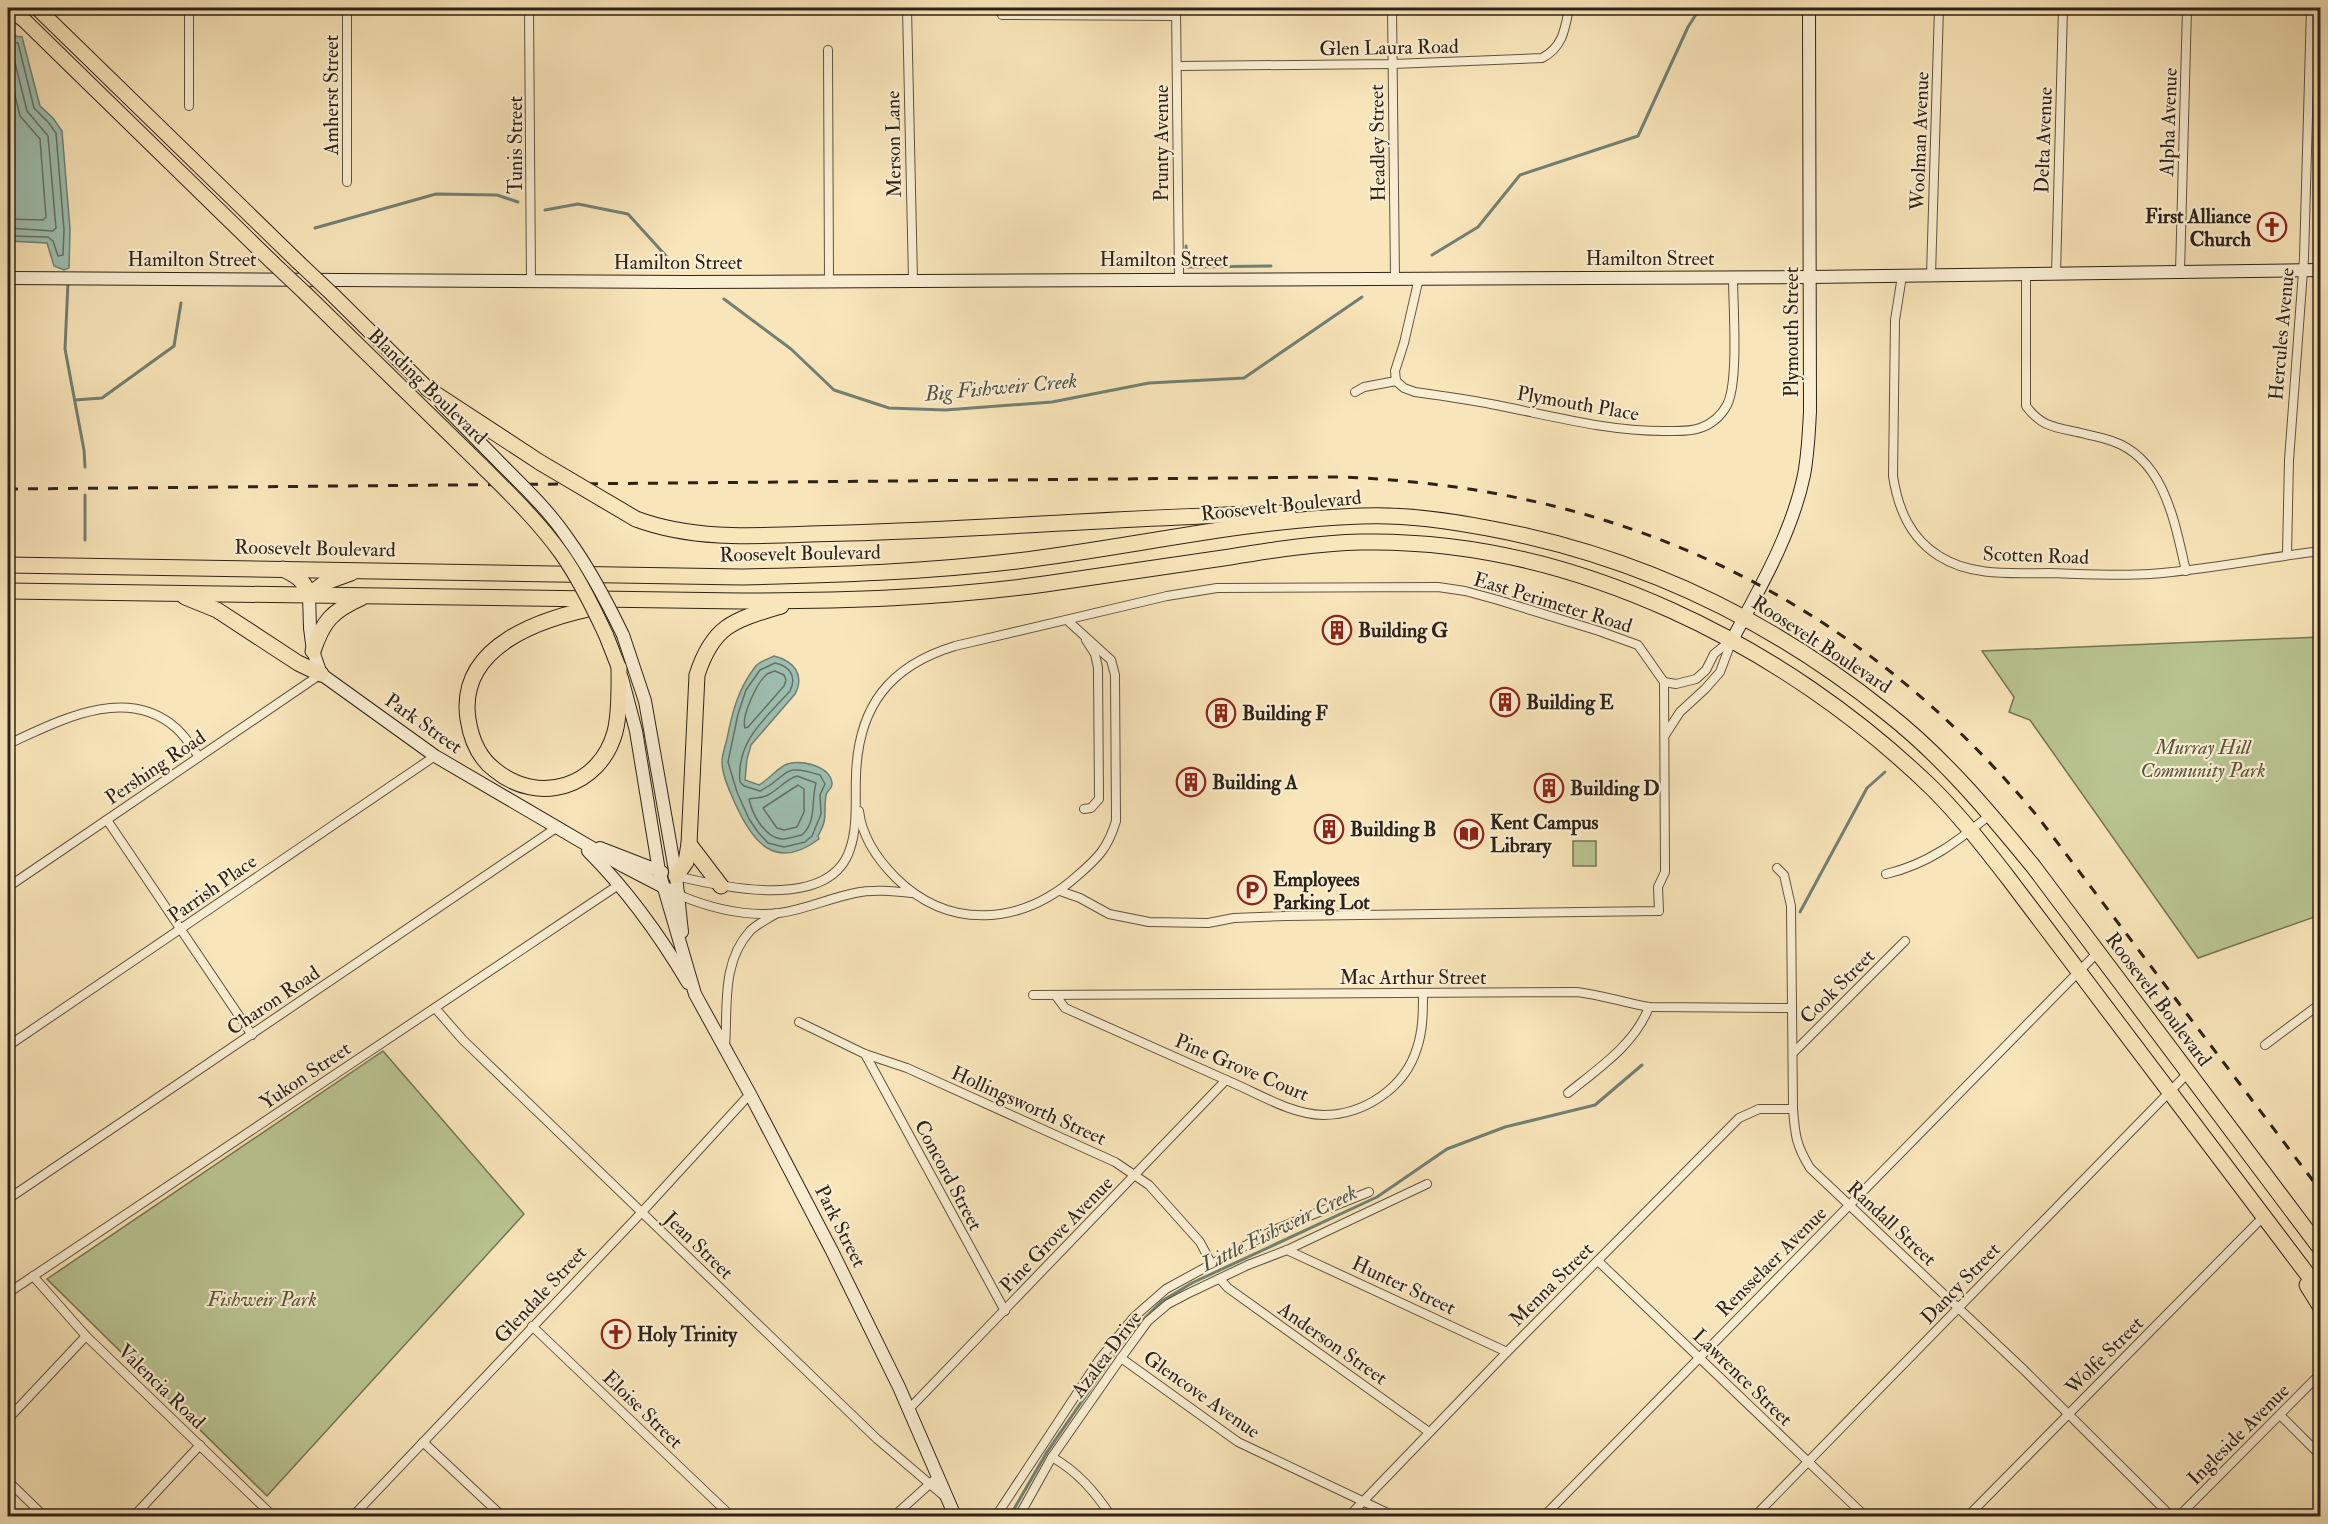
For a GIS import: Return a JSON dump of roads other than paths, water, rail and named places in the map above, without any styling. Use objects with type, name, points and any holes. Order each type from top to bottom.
[{"type":"highway","points":[[428,389],[496,435],[636,519],[656,526],[720,536],[939,530],[1255,513],[1362,516]]},
{"type":"highway","name":"Roosevelt Boulevard","points":[[8,565],[742,577],[881,573],[1020,561],[1273,523],[1362,516],[1430,519],[1539,539],[1657,575],[1744,617],[1827,669],[1889,714],[1947,767],[1991,814],[2098,952],[2283,1199]]},
{"type":"highway","points":[[8,591],[639,600],[797,601],[894,598],[991,590],[1297,547],[1362,542],[1459,549],[1553,568],[1621,590],[1732,640],[1782,669],[1848,715],[1913,771],[1971,830],[2320,1291]]},
{"type":"highway","points":[[283,569],[298,577],[306,585],[309,595]]},
{"type":"highway","points":[[309,595],[326,582],[360,570]]},
{"type":"highway","points":[[176,594],[217,610],[298,663],[321,674]]},
{"type":"highway","points":[[313,651],[319,632],[330,616],[345,605],[365,596]]},
{"type":"highway","points":[[619,668],[620,699],[615,733],[603,756],[585,777],[560,788],[533,789],[510,780],[494,770],[479,752],[470,736],[466,708],[472,679],[486,658],[510,638],[562,615],[639,600]]},
{"type":"highway","points":[[676,876],[686,862],[689,844],[697,675],[704,653],[717,635],[734,623],[753,614],[797,601]]},
{"type":"highway","points":[[689,844],[721,886]]},
{"type":"highway","points":[[2283,1199],[2320,1248]]},
{"type":"highway","points":[[2283,1199],[2320,1253]]},
{"type":"highway","points":[[2264,1216],[2320,1306]]},
{"type":"main road","name":"Blanding Boulevard","points":[[8,8],[20,17],[515,498],[562,554],[586,594],[619,668]]},
{"type":"main road","name":"Blanding Boulevard","points":[[37,8],[428,389]]},
{"type":"street","points":[[189,8],[189,106]]},
{"type":"street","name":"Amherst Street","points":[[347,8],[347,182]]},
{"type":"street","name":"Tunis Street","points":[[530,8],[531,282]]},
{"type":"street","name":"Merson Lane","points":[[908,8],[913,280]]},
{"type":"street","name":"Headley Street","points":[[1392,8],[1395,278]]},
{"type":"street","name":"Glen Laura Road","points":[[1177,66],[1393,64],[1542,58],[1549,54],[1561,40],[1565,32],[1569,8]]},
{"type":"street","name":"Plymouth Street","points":[[1732,640],[1791,520],[1808,451],[1810,411],[1809,8]]},
{"type":"street","name":"Woolman Avenue","points":[[1931,275],[1939,8]]},
{"type":"street","name":"Delta Avenue","points":[[2056,274],[2063,8]]},
{"type":"street","name":"Alpha Avenue","points":[[2180,272],[2187,8]]},
{"type":"street","name":"Hercules Avenue","points":[[2287,555],[2289,460],[2303,270],[2311,8]]},
{"type":"street","points":[[1002,15],[1176,12]]},
{"type":"street","name":"Prunty Avenue","points":[[1176,12],[1179,278]]},
{"type":"street","points":[[828,50],[829,281]]},
{"type":"street","name":"Hamilton Street","points":[[8,278],[531,282],[829,281],[1810,277],[2320,270]]},
{"type":"street","points":[[2026,274],[2026,406],[2035,418],[2045,425],[2114,441],[2128,449],[2151,470],[2168,501],[2186,571]]},
{"type":"street","name":"Scotten Road","points":[[1902,276],[1895,321],[1893,477],[1896,498],[1910,528],[1924,544],[1948,561],[1970,569],[1992,572],[2147,574],[2186,571],[2320,551]]},
{"type":"street","name":"Plymouth Place","points":[[1396,381],[1404,388],[1415,392],[1499,405],[1596,426],[1639,431],[1700,429],[1721,414],[1732,392],[1734,371],[1733,277]]},
{"type":"street","points":[[1355,392],[1364,387],[1396,381],[1395,371],[1419,278]]},
{"type":"street","name":"Blanding Boulevard","points":[[428,389],[540,504],[568,538],[600,588],[623,635],[645,701],[679,895]]},
{"type":"street","name":"East Perimeter Road","points":[[856,793],[857,747],[863,725],[881,692],[906,668],[927,656],[955,646],[1200,590],[1438,587],[1465,591],[1638,645],[1664,682]]},
{"type":"street","points":[[309,595],[313,651],[321,674]]},
{"type":"street","points":[[856,793],[864,833],[886,868],[911,893],[925,901],[951,911],[988,916],[1017,911],[1046,900],[1060,891],[1100,856],[1110,841],[1116,821],[1115,675],[1110,660],[1068,621]]},
{"type":"street","points":[[1083,635],[1095,654],[1098,668],[1099,799],[1091,808],[1084,809]]},
{"type":"street","points":[[1060,891],[1080,898],[1109,914],[1149,922],[1208,923],[1234,918],[1286,916],[1659,911],[1658,887],[1665,872],[1664,682],[1676,684],[1696,679],[1706,669],[1713,654],[1732,640]]},
{"type":"street","points":[[1665,735],[1680,712],[1720,672],[1732,640]]},
{"type":"street","name":"Blanding Boulevard","points":[[619,668],[636,731],[663,887]]},
{"type":"street","name":"Park Street","points":[[321,674],[435,756],[576,840],[679,895],[685,957]]},
{"type":"street","name":"Pershing Road","points":[[8,887],[321,674]]},
{"type":"street","points":[[8,744],[93,710],[114,706],[150,713],[176,729],[199,757]]},
{"type":"street","name":"Parrish Place","points":[[8,1046],[435,756]]},
{"type":"street","points":[[676,876],[721,886],[757,890],[801,888],[831,874],[843,863],[850,849],[855,822],[856,793]]},
{"type":"street","points":[[1886,874],[1903,870],[1944,851],[1991,814]]},
{"type":"street","points":[[107,820],[252,1035]]},
{"type":"street","name":"Charon Road","points":[[8,1199],[556,828]]},
{"type":"street","points":[[576,840],[620,884],[666,945],[695,994]]},
{"type":"street","name":"Park Street","points":[[576,840],[676,876]]},
{"type":"street","name":"Randall Street","points":[[1777,868],[1784,875],[1791,906],[1793,1109],[1799,1150],[1810,1168],[1958,1308],[2170,1516]]},
{"type":"street","name":"Yukon Street","points":[[8,1293],[620,884]]},
{"type":"street","name":"Park Street","points":[[663,887],[695,994],[832,1251],[909,1409],[934,1480],[947,1498],[955,1516]]},
{"type":"street","points":[[679,895],[721,910],[757,914],[806,908],[858,892],[911,893]]},
{"type":"street","points":[[725,1047],[728,979],[733,958],[752,929],[778,913]]},
{"type":"street","name":"Cook Street","points":[[1793,1053],[1905,941]]},
{"type":"street","name":"Rensselaer Avenue","points":[[1544,1516],[2098,952]]},
{"type":"street","name":"Mac Arthur Street","points":[[1033,995],[1577,992],[1604,995],[1649,1007],[1792,1008]]},
{"type":"street","name":"Pine Grove Court","points":[[1056,996],[1065,1008],[1226,1080],[1304,1112],[1323,1115],[1361,1108],[1387,1092],[1408,1068],[1417,1050],[1421,1033],[1423,993]]},
{"type":"street","points":[[2265,1045],[2320,1004]]},
{"type":"street","points":[[1568,1093],[1630,1039],[1643,1024],[1649,1007]]},
{"type":"street","name":"Jean Street","points":[[435,1008],[463,1040],[877,1438],[934,1480]]},
{"type":"street","name":"Hollingsworth Street","points":[[799,1022],[865,1054],[918,1073],[1115,1162],[1149,1185],[1200,1242],[1212,1263]]},
{"type":"street","name":"Concord Street","points":[[865,1054],[1005,1311]]},
{"type":"street","name":"Dancy Street","points":[[1755,1516],[2188,1073]]},
{"type":"street","name":"Pine Grove Avenue","points":[[909,1409],[1226,1080]]},
{"type":"street","name":"Glendale Street","points":[[353,1516],[642,1212],[750,1094]]},
{"type":"street","name":"Menna Street","points":[[1349,1516],[1507,1352],[1739,1118],[1759,1109],[1793,1109]]},
{"type":"street","name":"Azalea Drive","points":[[1019,1516],[1052,1457],[1121,1358],[1148,1321],[1168,1304],[1427,1184]]},
{"type":"street","name":"Azalea Drive","points":[[996,1516],[1099,1360],[1134,1317],[1166,1290],[1274,1230],[1369,1192]]},
{"type":"street","name":"Wolfe Street","points":[[1968,1516],[2264,1216]]},
{"type":"street","name":"Hunter Street","points":[[1287,1250],[1507,1352]]},
{"type":"street","name":"Lawrence Street","points":[[1598,1261],[1865,1516]]},
{"type":"street","name":"Valencia Road","points":[[33,1276],[86,1336],[273,1516]]},
{"type":"street","name":"Anderson Street","points":[[1220,1279],[1228,1288],[1293,1336],[1429,1432]]},
{"type":"street","name":"Eloise Street","points":[[532,1326],[731,1516]]},
{"type":"street","points":[[8,1419],[86,1336]]},
{"type":"street","name":"Glencove Avenue","points":[[1121,1358],[1238,1442],[1363,1501]]},
{"type":"street","name":"Ingleside Avenue","points":[[2179,1516],[2320,1374]]},
{"type":"street","points":[[2280,1416],[2320,1455]]},
{"type":"street","points":[[423,1442],[502,1516]]},
{"type":"street","points":[[134,1516],[200,1445]]},
{"type":"street","points":[[1052,1457],[1077,1474],[1093,1490],[1111,1516]]},
{"type":"street","points":[[894,1516],[934,1480]]},
{"type":"street","points":[[8,1481],[44,1516]]},
{"type":"street","points":[[1363,1501],[1394,1516]]},
{"type":"water","points":[[8,35],[22,37],[40,106],[53,118],[62,131],[70,229],[69,268],[64,270],[54,266],[47,243],[9,241]]},
{"type":"water","points":[[774,656],[787,661],[796,670],[798,687],[795,694],[751,745],[745,780],[759,785],[785,765],[798,762],[820,768],[830,777],[832,783],[826,795],[825,819],[818,836],[819,839],[803,849],[790,853],[767,848],[757,840],[741,816],[722,767],[724,750],[740,693],[756,665]]},
{"type":"waterway","points":[[1432,255],[1478,227],[1520,175],[1638,136],[1688,27],[1700,8]]},
{"type":"waterway","points":[[12,18],[14,36]]},
{"type":"waterway","name":"Big Fishweir Creek","points":[[315,228],[436,194],[497,195],[518,202]]},
{"type":"waterway","name":"Big Fishweir Creek","points":[[545,210],[578,204],[628,214],[667,257]]},
{"type":"waterway","points":[[1186,246],[1187,267],[1271,266]]},
{"type":"waterway","name":"Big Fishweir Creek","points":[[68,282],[65,349],[84,450],[85,467]]},
{"type":"waterway","name":"Big Fishweir Creek","points":[[724,299],[791,349],[834,390],[889,408],[945,410],[1052,402],[1149,383],[1244,378],[1362,297]]},
{"type":"waterway","name":"Big Fishweir Creek","points":[[75,400],[102,398],[174,346],[181,303]]},
{"type":"waterway","name":"Big Fishweir Creek","points":[[85,495],[85,540]]},
{"type":"waterway","points":[[1800,912],[1867,788],[1885,772]]},
{"type":"waterway","name":"Little Fishweir Creek","points":[[1010,1516],[1047,1452],[1127,1336],[1162,1301],[1192,1283],[1377,1197],[1447,1149],[1505,1127],[1595,1105],[1642,1065]]},
{"type":"railway","points":[[8,489],[1338,477],[1442,485],[1542,503],[1636,531],[1726,568],[1811,616],[1892,673],[1967,740],[2038,817],[2320,1190]]},
{"type":"place","name":"First Alliance Church","points":[[2272,227]]},
{"type":"place","name":"Building G","points":[[1337,630]]},
{"type":"place","name":"Building E","points":[[1505,702]]},
{"type":"place","name":"Building F","points":[[1221,713]]},
{"type":"place","name":"Building A","points":[[1191,782]]},
{"type":"place","name":"Building D","points":[[1549,788]]},
{"type":"place","name":"Building B","points":[[1329,829]]},
{"type":"place","name":"Kent Campus Library","points":[[1469,834]]},
{"type":"place","name":"Employees Parking Lot","points":[[1252,890]]},
{"type":"place","name":"Holy Trinity","points":[[616,1334]]},
{"type":"park label","name":"Murray Hill Community Park","points":[[2203,758]]},
{"type":"park label","name":"Fishweir Park","points":[[262,1299]]}]
